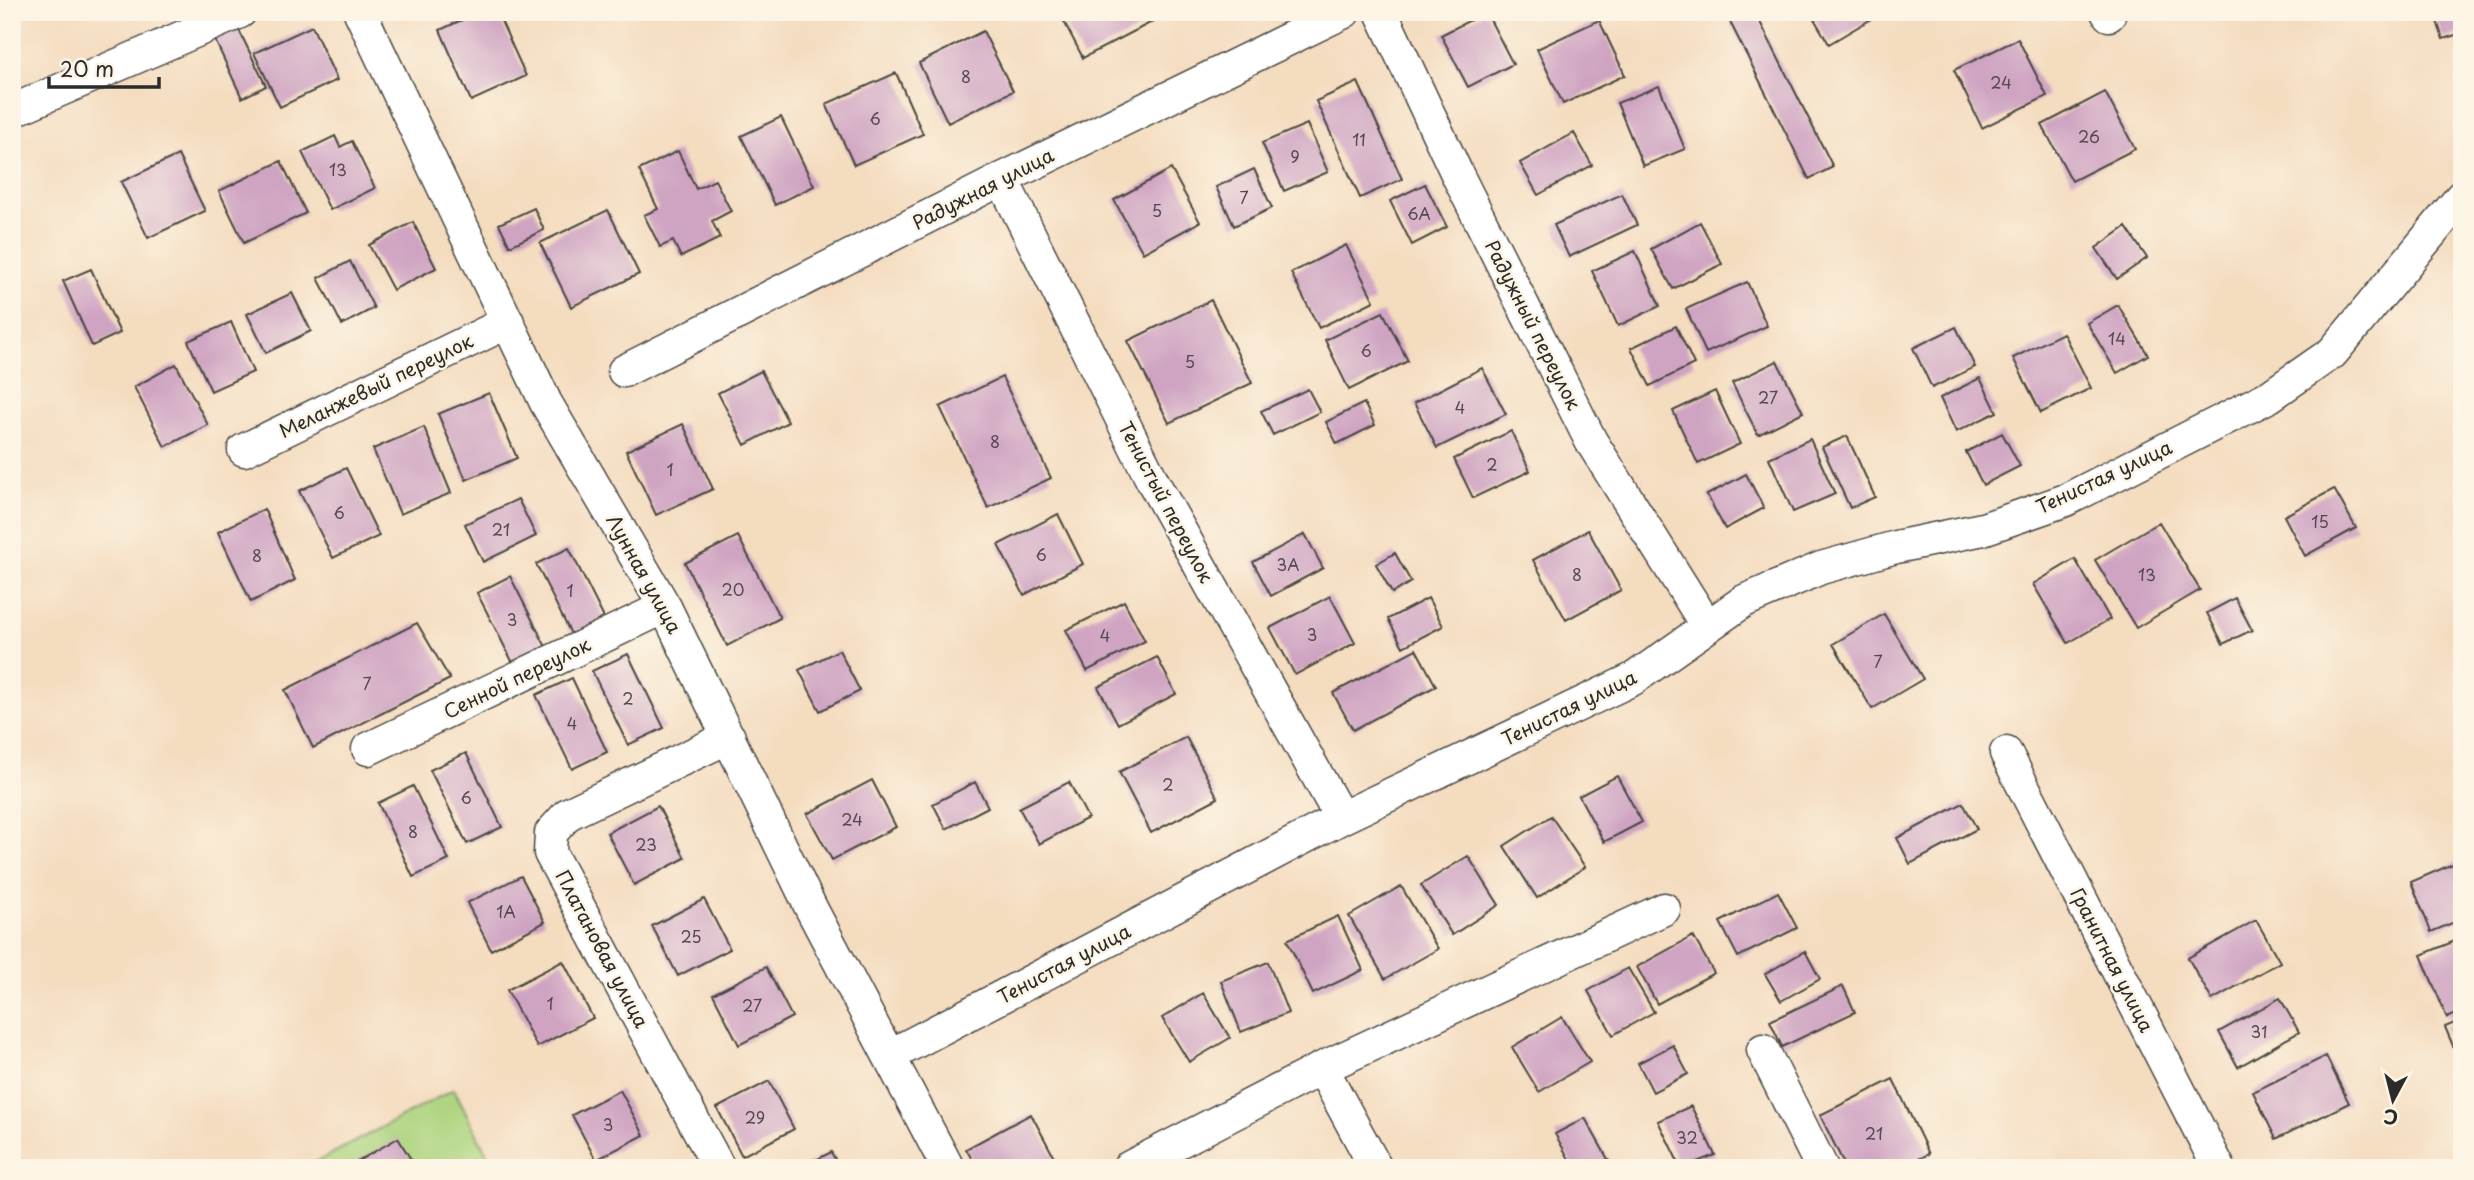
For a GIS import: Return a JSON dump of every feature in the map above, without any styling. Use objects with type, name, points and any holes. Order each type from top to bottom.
[{"type":"street","points":[[12,111],[240,12]]},
{"type":"street","name":"Лунная улица","points":[[360,12],[546,403],[665,607],[889,1056],[948,1168]]},
{"type":"street","name":"Радужная улица","points":[[624,370],[1002,179],[1344,12]]},
{"type":"street","name":"Радужный переулок","points":[[1381,12],[1457,174],[1591,441],[1707,626]]},
{"type":"street","name":"Тенистый переулок","points":[[1002,179],[1152,480],[1341,818]]},
{"type":"street","name":"Тенистая улица","points":[[889,1056],[1341,818],[1633,679],[1744,601],[1821,568],[1896,547],[1983,529],[2066,500],[2270,397],[2333,352],[2462,196]]},
{"type":"street","name":"Меланжевый переулок","points":[[244,450],[508,322]]},
{"type":"street","name":"Сенной переулок","points":[[369,749],[665,607]]},
{"type":"street","name":"Платановая улица","points":[[719,1168],[551,853],[551,833],[568,814],[729,737]]},
{"type":"street","name":"Гранитная улица","points":[[2006,753],[2219,1168]]},
{"type":"street","points":[[1128,1168],[1322,1068],[1664,909]]},
{"type":"street","points":[[1763,1050],[1822,1168]]},
{"type":"street","points":[[1322,1068],[1376,1168]]},
{"type":"green space","points":[[454,1089],[494,1168],[305,1168]]},
{"type":"building","points":[[479,12],[497,12],[526,76],[471,101],[440,30]]},
{"type":"building","points":[[1059,12],[1147,12],[1152,22],[1083,58]]},
{"type":"building","points":[[1486,12],[1513,64],[1468,87],[1441,35]]},
{"type":"building","points":[[1725,12],[1755,12],[1833,167],[1809,179]]},
{"type":"building","points":[[1810,12],[1883,12],[1829,44]]},
{"type":"building","points":[[2434,12],[2462,12],[2462,33],[2443,39]]},
{"type":"building","points":[[1599,20],[1625,75],[1563,104],[1537,49]]},
{"type":"building","points":[[237,26],[266,86],[242,98],[214,38]]},
{"type":"building","points":[[312,26],[337,80],[280,107],[254,53]]},
{"type":"building","points":[[983,31],[1013,91],[948,123],[919,63]]},
{"type":"building","points":[[2018,39],[2047,96],[1982,128],[1954,70]]},
{"type":"building","points":[[896,73],[923,134],[854,165],[826,104]]},
{"type":"building","points":[[1358,82],[1402,179],[1360,198],[1316,101]]},
{"type":"building","points":[[1659,86],[1685,149],[1643,166],[1617,103]]},
{"type":"building","points":[[2105,92],[2135,149],[2072,181],[2042,125]]},
{"type":"building","points":[[781,117],[814,186],[775,205],[741,136]]},
{"type":"building","points":[[1307,124],[1328,172],[1284,191],[1262,143]]},
{"type":"building","points":[[1574,133],[1592,165],[1538,195],[1520,163]]},
{"type":"building","points":[[335,136],[340,147],[352,141],[375,188],[330,210],[302,152]]},
{"type":"building","points":[[678,151],[696,189],[715,180],[731,211],[712,221],[720,238],[681,257],[673,241],[660,247],[644,215],[658,209],[639,170]]},
{"type":"building","points":[[178,155],[205,211],[148,238],[121,182]]},
{"type":"building","points":[[281,161],[306,213],[244,243],[219,191]]},
{"type":"building","points":[[1171,169],[1200,222],[1143,253],[1114,200]]},
{"type":"building","points":[[1254,169],[1272,208],[1234,226],[1216,187]]},
{"type":"building","points":[[1425,184],[1447,227],[1412,245],[1390,201]]},
{"type":"building","points":[[1622,194],[1637,225],[1569,257],[1554,225]]},
{"type":"building","points":[[534,208],[544,230],[510,246],[499,224]]},
{"type":"building","points":[[608,210],[639,274],[571,307],[540,243]]},
{"type":"building","points":[[413,222],[436,268],[393,290],[369,245]]},
{"type":"building","points":[[1700,222],[1722,264],[1673,289],[1651,249]]},
{"type":"building","points":[[2126,227],[2147,258],[2117,279],[2096,248]]},
{"type":"building","points":[[1346,245],[1374,301],[1319,328],[1291,273]]},
{"type":"building","points":[[1635,251],[1660,306],[1618,326],[1592,271]]},
{"type":"building","points":[[350,261],[374,308],[342,325],[318,278]]},
{"type":"building","points":[[91,269],[120,333],[92,346],[63,281]]},
{"type":"building","points":[[1747,282],[1767,326],[1706,353],[1686,309]]},
{"type":"building","points":[[292,293],[311,331],[266,353],[247,314]]},
{"type":"building","points":[[1211,300],[1252,383],[1169,423],[1128,341]]},
{"type":"building","points":[[2118,305],[2148,355],[2117,373],[2087,323]]},
{"type":"building","points":[[1383,312],[1408,361],[1349,390],[1325,340]]},
{"type":"building","points":[[231,322],[253,372],[211,391],[188,341]]},
{"type":"building","points":[[1676,326],[1694,364],[1650,386],[1631,348]]},
{"type":"building","points":[[1956,327],[1975,367],[1932,388],[1913,348]]},
{"type":"building","points":[[2063,333],[2091,388],[2041,413],[2013,358]]},
{"type":"building","points":[[1777,361],[1803,412],[1758,435],[1732,383]]},
{"type":"building","points":[[176,364],[208,425],[165,447],[134,387]]},
{"type":"building","points":[[1482,368],[1506,414],[1437,448],[1414,403]]},
{"type":"building","points":[[761,371],[788,422],[745,445],[718,393]]},
{"type":"building","points":[[1002,377],[1051,478],[988,508],[940,407]]},
{"type":"building","points":[[1980,378],[1997,412],[1956,432],[1940,398]]},
{"type":"building","points":[[1308,389],[1320,412],[1273,435],[1261,411]]},
{"type":"building","points":[[1715,391],[1740,444],[1698,464],[1673,411]]},
{"type":"building","points":[[489,393],[517,458],[466,480],[438,414]]},
{"type":"building","points":[[1364,403],[1375,425],[1337,444],[1326,422]]},
{"type":"building","points":[[683,424],[713,489],[656,515],[626,451]]},
{"type":"building","points":[[424,427],[451,493],[400,514],[373,449]]},
{"type":"building","points":[[1511,431],[1530,471],[1473,498],[1454,459]]},
{"type":"building","points":[[2002,433],[2020,466],[1983,485],[1966,452]]},
{"type":"building","points":[[1847,436],[1875,497],[1850,508],[1822,447]]},
{"type":"building","points":[[1810,439],[1835,494],[1793,512],[1769,458]]},
{"type":"building","points":[[346,468],[379,536],[333,558],[299,491]]},
{"type":"building","points":[[1746,474],[1764,508],[1725,529],[1707,495]]},
{"type":"building","points":[[2334,489],[2356,528],[2305,556],[2284,516]]},
{"type":"building","points":[[518,499],[536,536],[483,562],[465,524]]},
{"type":"building","points":[[264,509],[295,580],[251,602],[218,532]]},
{"type":"building","points":[[1058,514],[1083,564],[1024,595],[998,545]]},
{"type":"building","points":[[2159,522],[2200,590],[2136,628],[2095,560]]},
{"type":"building","points":[[1588,530],[1621,590],[1566,620],[1533,560]]},
{"type":"building","points":[[1305,534],[1323,568],[1271,596],[1253,562]]},
{"type":"building","points":[[738,536],[780,618],[727,646],[685,563]]},
{"type":"building","points":[[569,548],[604,618],[571,634],[536,564]]},
{"type":"building","points":[[1395,553],[1411,582],[1392,593],[1376,564]]},
{"type":"building","points":[[2075,559],[2110,619],[2068,643],[2033,584]]},
{"type":"building","points":[[510,576],[546,647],[513,663],[477,593]]},
{"type":"building","points":[[1330,596],[1355,643],[1295,675],[1270,628]]},
{"type":"building","points":[[1428,598],[1443,626],[1403,647],[1388,619]]},
{"type":"building","points":[[2235,598],[2252,630],[2223,644],[2207,613]]},
{"type":"building","points":[[1124,601],[1145,641],[1087,671],[1066,630]]},
{"type":"building","points":[[1884,614],[1923,679],[1872,709],[1833,644]]},
{"type":"building","points":[[417,623],[450,679],[313,748],[285,690]]},
{"type":"building","points":[[1416,649],[1436,686],[1353,730],[1333,693]]},
{"type":"building","points":[[839,650],[860,691],[820,711],[799,670]]},
{"type":"building","points":[[628,654],[664,728],[628,745],[592,671]]},
{"type":"building","points":[[1157,657],[1176,694],[1118,724],[1098,687]]},
{"type":"building","points":[[572,678],[607,752],[572,769],[536,695]]},
{"type":"building","points":[[1186,737],[1218,798],[1151,833],[1119,772]]},
{"type":"building","points":[[466,753],[502,827],[467,844],[430,770]]},
{"type":"building","points":[[1617,776],[1642,822],[1604,842],[1579,796]]},
{"type":"building","points":[[872,780],[896,827],[832,860],[807,814]]},
{"type":"building","points":[[975,782],[988,807],[946,829],[933,804]]},
{"type":"building","points":[[1069,782],[1088,818],[1039,844],[1019,808]]},
{"type":"building","points":[[413,786],[449,860],[413,877],[378,803]]},
{"type":"building","points":[[1963,803],[1977,829],[1910,864],[1897,838]]},
{"type":"building","points":[[658,806],[685,858],[634,885],[607,833]]},
{"type":"building","points":[[1551,816],[1585,867],[1537,898],[1504,846]]},
{"type":"building","points":[[1468,856],[1499,905],[1452,935],[1421,885]]},
{"type":"building","points":[[2462,860],[2462,919],[2431,932],[2411,882]]},
{"type":"building","points":[[521,876],[545,922],[491,950],[467,903]]},
{"type":"building","points":[[1401,886],[1438,949],[1385,979],[1349,916]]},
{"type":"building","points":[[1778,892],[1797,928],[1738,957],[1720,922]]},
{"type":"building","points":[[704,899],[730,949],[678,976],[652,926]]},
{"type":"building","points":[[1338,916],[1363,970],[1313,994],[1287,940]]},
{"type":"building","points":[[2256,920],[2280,962],[2212,1000],[2188,958]]},
{"type":"building","points":[[1693,936],[1714,973],[1657,1004],[1637,967]]},
{"type":"building","points":[[2462,938],[2462,1012],[2447,1018],[2421,955]]},
{"type":"building","points":[[1805,951],[1820,979],[1781,1001],[1765,974]]},
{"type":"building","points":[[563,961],[593,1018],[537,1047],[507,990]]},
{"type":"building","points":[[1268,962],[1288,1013],[1241,1032],[1221,981]]},
{"type":"building","points":[[766,967],[792,1017],[739,1045],[713,994]]},
{"type":"building","points":[[1628,968],[1654,1012],[1613,1035],[1588,991]]},
{"type":"building","points":[[1843,986],[1855,1012],[1782,1047],[1770,1021]]},
{"type":"building","points":[[1203,993],[1230,1038],[1189,1062],[1162,1018]]},
{"type":"building","points":[[2280,998],[2299,1032],[2238,1067],[2219,1032]]},
{"type":"building","points":[[1562,1017],[1590,1062],[1539,1092],[1512,1047]]},
{"type":"building","points":[[2462,1020],[2462,1067],[2445,1027]]},
{"type":"building","points":[[1673,1045],[1688,1074],[1653,1092],[1638,1063]]},
{"type":"building","points":[[2326,1056],[2349,1103],[2276,1139],[2253,1092]]},
{"type":"building","points":[[1893,1079],[1929,1154],[1900,1168],[1846,1168],[1820,1115]]},
{"type":"building","points":[[769,1081],[794,1129],[742,1156],[717,1108]]},
{"type":"building","points":[[620,1090],[644,1135],[596,1160],[572,1115]]},
{"type":"building","points":[[1691,1106],[1715,1155],[1681,1168],[1658,1121]]},
{"type":"building","points":[[1031,1114],[1060,1168],[977,1168],[966,1149]]},
{"type":"building","points":[[1585,1118],[1609,1161],[1597,1168],[1574,1168],[1555,1134]]},
{"type":"building","points":[[398,1138],[416,1168],[346,1168]]},
{"type":"building","points":[[831,1152],[840,1168],[801,1168]]}]
